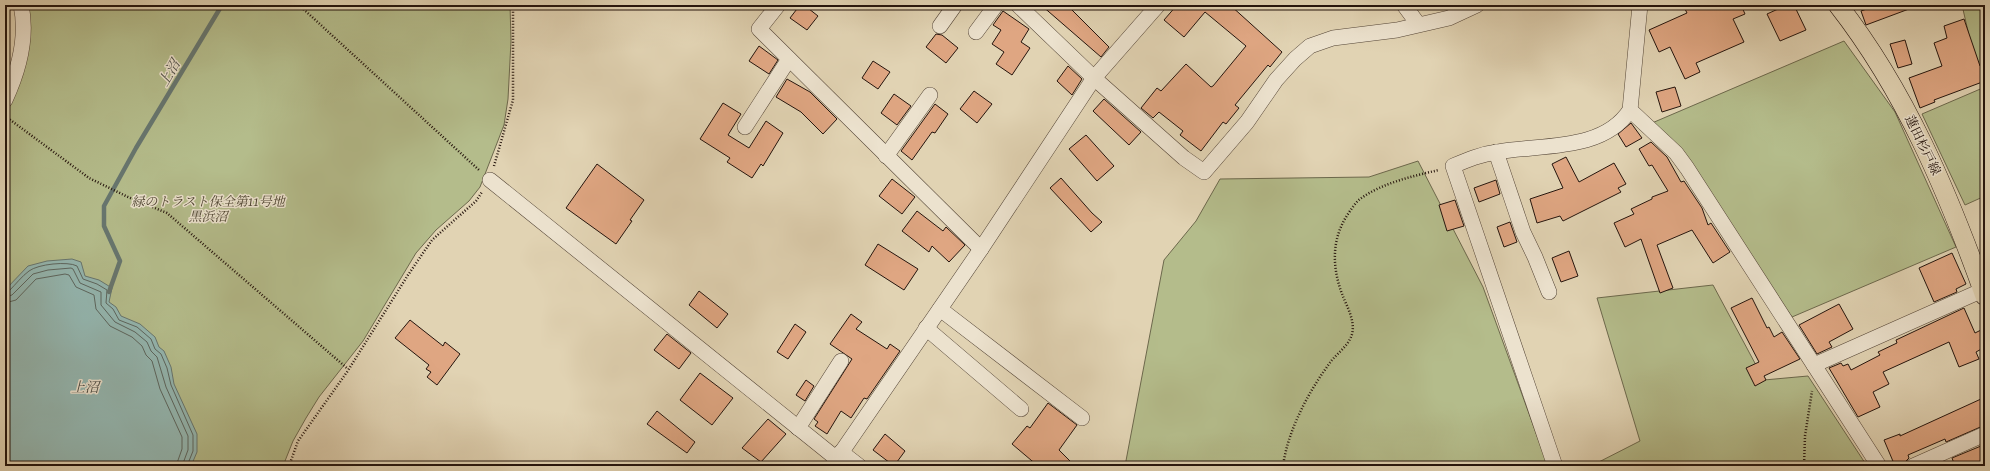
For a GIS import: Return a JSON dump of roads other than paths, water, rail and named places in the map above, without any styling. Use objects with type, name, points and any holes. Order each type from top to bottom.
[{"type":"main road","name":"蓮田杉戸線","points":[[1838,5],[1869,49],[1917,131],[1947,196],[1984,293]]},
{"type":"street","points":[[5,100],[16,77],[22,56],[23,14],[21,5]]},
{"type":"street","points":[[778,5],[759,30],[980,249]]},
{"type":"street","points":[[940,26],[956,5]]},
{"type":"street","points":[[976,32],[996,5]]},
{"type":"street","points":[[1018,5],[1094,78],[1184,158],[1204,172],[1247,122],[1276,80],[1295,59],[1310,46],[1333,38],[1397,30],[1449,18],[1477,5]]},
{"type":"street","points":[[837,459],[1094,78],[1158,5]]},
{"type":"street","points":[[1404,5],[1418,24]]},
{"type":"street","points":[[1555,466],[1453,166],[1496,152],[1579,143],[1595,137],[1624,120],[1630,110],[1640,5]]},
{"type":"street","points":[[745,127],[789,59]]},
{"type":"street","points":[[886,156],[930,94]]},
{"type":"street","points":[[1630,110],[1676,153],[1687,168],[1879,466]]},
{"type":"street","points":[[1496,152],[1523,232],[1549,292]]},
{"type":"street","points":[[490,180],[837,459],[859,466]]},
{"type":"street","points":[[1814,366],[1984,293]]},
{"type":"street","points":[[940,308],[1082,418]]},
{"type":"street","points":[[926,328],[1022,409]]},
{"type":"street","points":[[798,428],[842,361]]},
{"type":"street","points":[[1912,466],[1985,434]]},
{"type":"water","name":"上沼","points":[[72,259],[81,262],[85,276],[99,280],[112,288],[109,302],[116,307],[121,316],[140,324],[155,337],[159,347],[164,351],[171,367],[174,384],[197,434],[197,452],[191,466],[5,466],[5,290],[28,266],[47,261]]},
{"type":"waterway","name":"上沼","points":[[109,292],[120,261],[104,226],[104,206],[136,148],[222,5]]},
{"type":"park label","name":"緑のトラスト保全第11号地 黒浜沼","points":[[208,208]]}]
